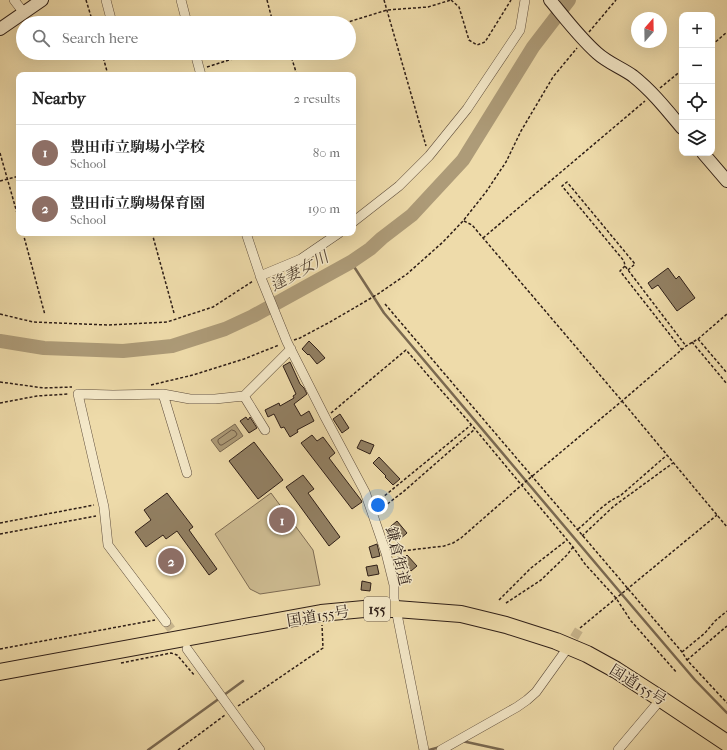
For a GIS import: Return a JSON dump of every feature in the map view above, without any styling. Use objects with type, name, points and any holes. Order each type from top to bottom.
[{"type":"highway","name":"国道155号","points":[[0,662],[267,614],[349,601],[395,604],[449,604],[487,610],[525,620],[562,633],[596,648],[632,668],[727,731]]},
{"type":"highway","name":"国道155号","points":[[0,672],[321,614],[395,604],[461,614],[506,625],[556,641],[586,654],[604,664],[661,699],[727,743]]},
{"type":"street","points":[[14,0],[24,13]]},
{"type":"street","points":[[20,16],[42,0]]},
{"type":"street","points":[[106,0],[110,16]]},
{"type":"street","points":[[181,0],[185,16]]},
{"type":"street","points":[[356,220],[398,186],[429,156],[467,109],[520,30],[525,0]]},
{"type":"street","points":[[550,0],[581,37],[599,55],[633,76],[644,85],[679,124]]},
{"type":"street","points":[[0,29],[16,18]]},
{"type":"street","points":[[198,60],[201,72]]},
{"type":"street","points":[[706,156],[727,181]]},
{"type":"street","points":[[247,236],[261,277],[301,259],[336,236]]},
{"type":"street","name":"鎌倉街道","points":[[261,277],[288,344],[365,492],[371,509],[386,553],[394,585],[395,604],[424,750]]},
{"type":"street","points":[[165,620],[108,546],[103,509],[75,391],[113,395],[163,394],[190,399],[215,399],[244,396],[288,344]]},
{"type":"street","points":[[163,394],[188,473]]},
{"type":"street","points":[[244,396],[265,430]]},
{"type":"street","points":[[187,649],[260,750]]},
{"type":"street","points":[[441,750],[527,700],[536,692],[564,653]]},
{"type":"street","points":[[618,750],[661,699]]},
{"type":"path","points":[[86,0],[91,16]]},
{"type":"path","points":[[267,0],[271,16]]},
{"type":"path","points":[[384,0],[429,156]]},
{"type":"path","points":[[356,20],[387,10],[428,7],[451,0],[460,7],[469,40],[477,45],[485,42],[511,0]]},
{"type":"path","points":[[151,385],[193,375],[288,344],[378,294],[406,274],[443,242],[464,221],[506,162],[521,131],[553,77],[581,37],[587,35],[616,0]]},
{"type":"path","points":[[715,42],[727,32]]},
{"type":"path","points":[[104,60],[107,72]]},
{"type":"path","points":[[201,72],[233,60]]},
{"type":"path","points":[[292,60],[296,72]]},
{"type":"path","points":[[483,238],[679,72]]},
{"type":"path","points":[[0,153],[16,209]]},
{"type":"path","points":[[0,181],[16,177]]},
{"type":"path","points":[[628,270],[635,264],[567,182],[562,186],[624,261],[628,270],[686,346]]},
{"type":"path","points":[[464,221],[472,225],[668,455],[673,463],[727,527]]},
{"type":"path","points":[[24,236],[45,315]]},
{"type":"path","points":[[153,236],[174,313]]},
{"type":"path","points":[[626,266],[620,271],[682,350]]},
{"type":"path","points":[[0,314],[33,322],[108,325],[166,322],[213,307],[261,277]]},
{"type":"path","points":[[385,304],[578,529],[582,536],[682,652],[687,660],[727,702]]},
{"type":"path","points":[[386,553],[444,546],[461,538],[686,346],[698,339],[727,314]]},
{"type":"path","points":[[698,339],[727,373]]},
{"type":"path","points":[[692,342],[727,384]]},
{"type":"path","points":[[325,417],[406,350],[475,429],[573,547],[585,564],[616,598],[631,621],[677,673]]},
{"type":"path","points":[[0,382],[75,391]]},
{"type":"path","points":[[0,403],[75,391]]},
{"type":"path","points":[[371,509],[471,425]]},
{"type":"path","points":[[371,509],[386,505],[397,497],[475,429]]},
{"type":"path","points":[[578,529],[602,506],[620,496],[668,455]]},
{"type":"path","points":[[582,536],[614,506],[673,463]]},
{"type":"path","points":[[0,523],[103,509]]},
{"type":"path","points":[[0,534],[103,509]]},
{"type":"path","points":[[580,628],[716,515]]},
{"type":"path","points":[[499,600],[531,568],[567,540]]},
{"type":"path","points":[[506,602],[541,580],[567,555],[573,547]]},
{"type":"path","points":[[682,652],[705,633],[715,621],[727,611]]},
{"type":"path","points":[[178,750],[231,711],[323,648],[321,614]]},
{"type":"path","points":[[0,649],[165,620]]},
{"type":"path","points":[[687,660],[727,626]]},
{"type":"path","points":[[116,663],[171,654],[177,655],[198,679]]},
{"type":"shaded area","points":[[271,493],[313,550],[320,585],[260,594],[250,589],[215,534]]},
{"type":"water","points":[[235,424],[243,436],[220,452],[211,440]]},
{"type":"building","points":[[668,268],[676,279],[679,276],[695,298],[677,311],[658,285],[652,289],[648,283]]},
{"type":"building","points":[[309,341],[325,358],[317,364],[309,354],[308,355],[302,349]]},
{"type":"building","points":[[290,362],[300,384],[307,394],[294,404],[301,416],[309,411],[314,421],[297,430],[298,432],[290,437],[284,427],[281,428],[274,414],[268,417],[265,410],[279,403],[280,406],[294,398],[293,396],[296,394],[283,366]]},
{"type":"building","points":[[340,414],[349,428],[342,433],[333,419]]},
{"type":"building","points":[[246,417],[248,420],[250,417],[257,428],[249,433],[240,421]]},
{"type":"building","points":[[312,435],[317,441],[323,437],[335,453],[329,458],[361,500],[362,502],[352,509],[301,443]]},
{"type":"building","points":[[361,440],[374,445],[370,454],[357,448]]},
{"type":"building","points":[[254,442],[283,480],[258,499],[229,461]]},
{"type":"building","points":[[379,457],[400,479],[393,485],[373,463]]},
{"type":"building","points":[[303,475],[314,489],[308,493],[340,537],[329,546],[286,487]]},
{"type":"building","points":[[167,493],[193,527],[189,530],[217,569],[209,575],[177,531],[166,539],[163,535],[146,547],[135,532],[151,520],[144,510]]},
{"type":"building","points":[[397,521],[407,533],[400,539],[390,527]]},
{"type":"building","points":[[377,544],[380,556],[372,558],[369,547]]},
{"type":"building","points":[[407,555],[417,566],[411,571],[401,561]]},
{"type":"building","points":[[377,565],[379,574],[368,576],[366,567]]},
{"type":"building","points":[[362,581],[371,583],[370,591],[361,590]]},
{"type":"waterway","name":"逢妻女川","points":[[0,341],[44,348],[123,351],[172,346],[225,329],[253,316],[351,262],[370,249],[412,215],[463,160],[533,47],[569,0]]},
{"type":"waterway","points":[[351,262],[384,313],[695,680],[727,713]]},
{"type":"waterway","points":[[224,695],[243,681]]},
{"type":"waterway","points":[[148,750],[220,698]]},
{"type":"waterway","points":[[462,741],[503,750]]},
{"type":"waterway","points":[[429,750],[440,747]]},
{"type":"tunnel","points":[[166,622],[181,642]]},
{"type":"tunnel","points":[[567,649],[580,628]]},
{"type":"place","name":"豊田市立駒場小学校","points":[[282,520]]},
{"type":"place","name":"豊田市立駒場保育園","points":[[171,561]]}]
